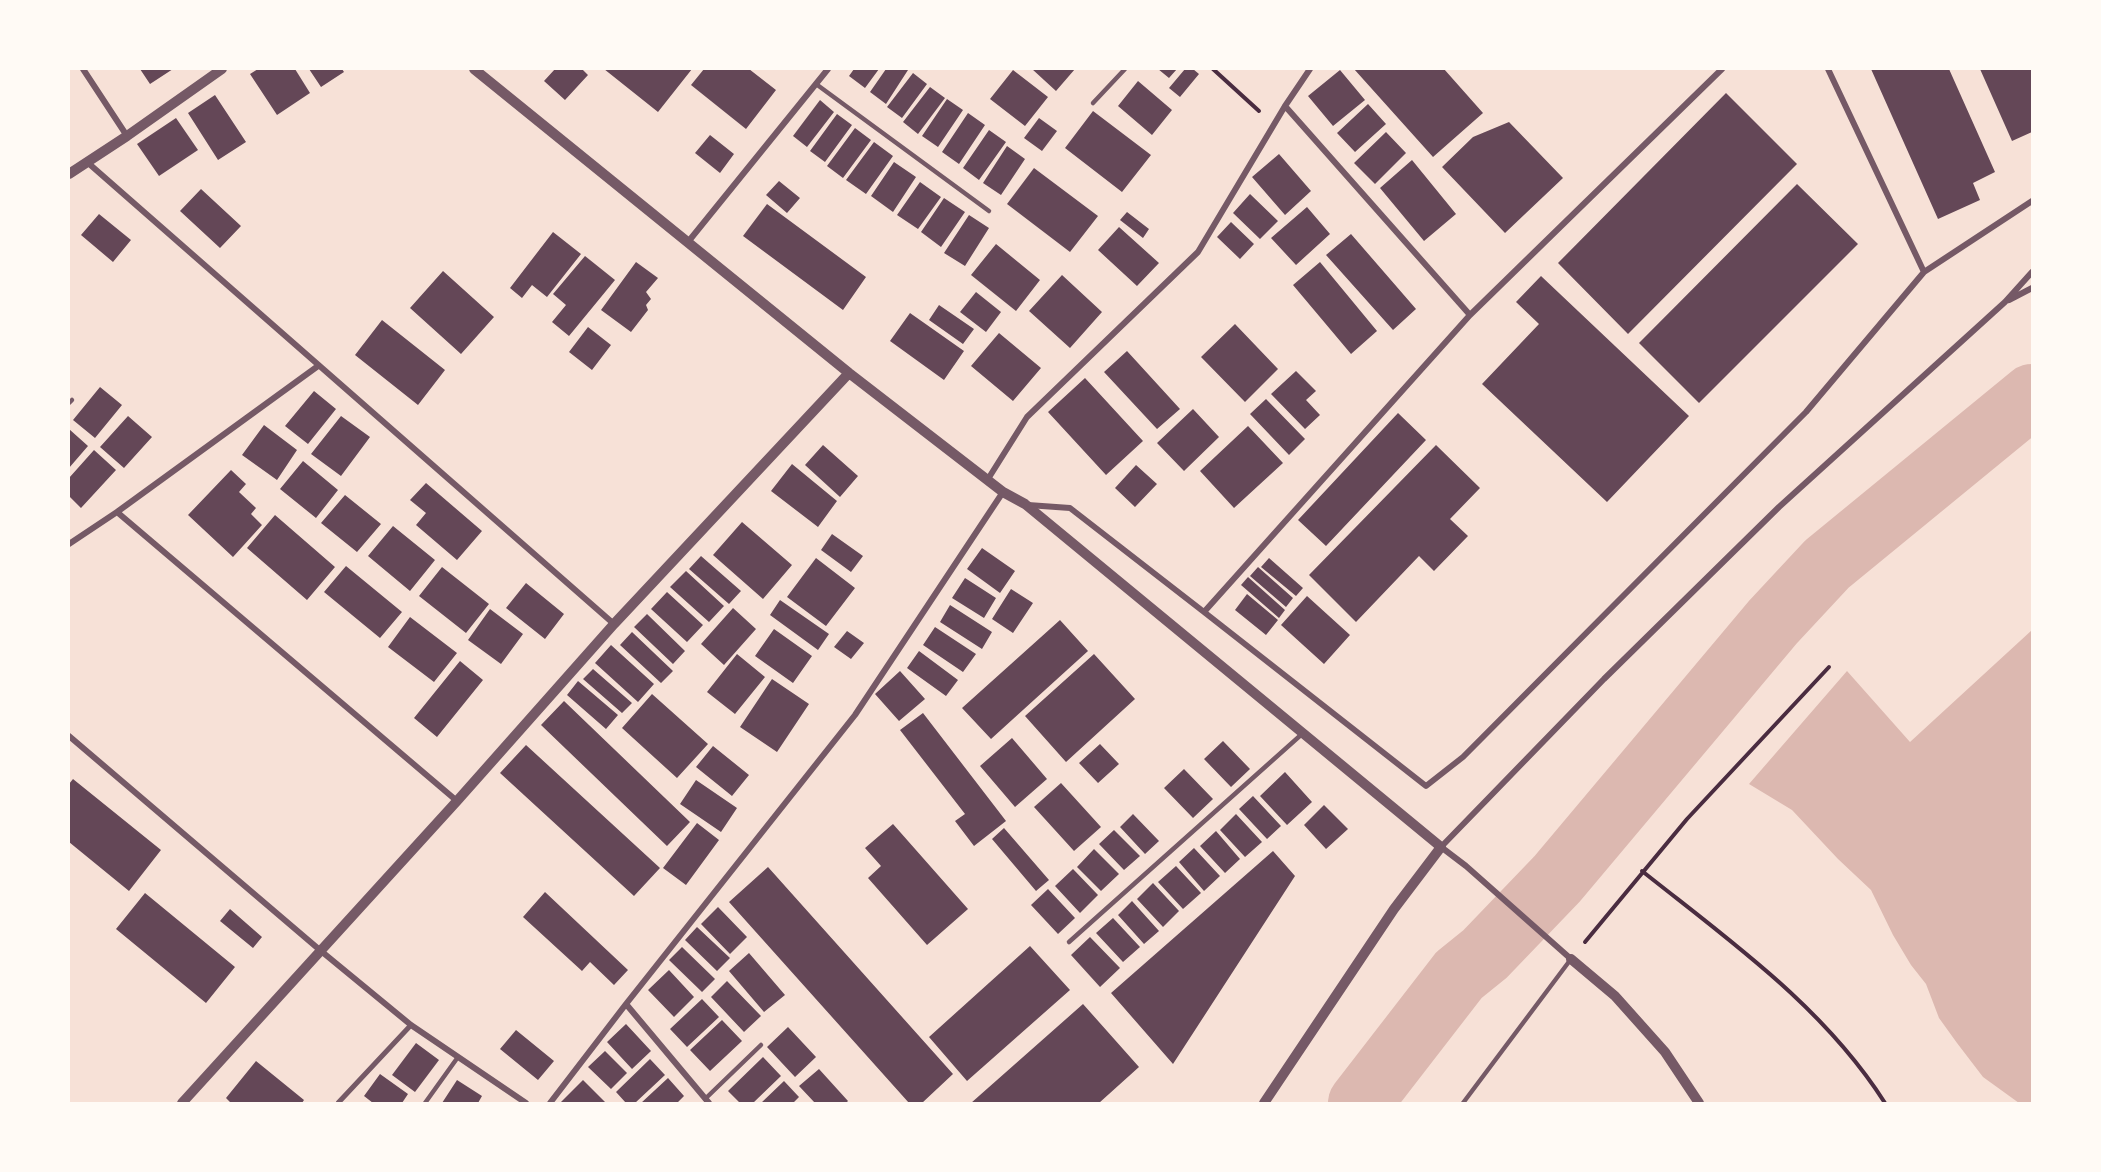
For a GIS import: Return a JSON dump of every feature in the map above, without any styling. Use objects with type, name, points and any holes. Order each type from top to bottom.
[{"type":"street","points":[[83,69],[127,136]]},
{"type":"street","points":[[69,174],[222,69]]},
{"type":"street","points":[[474,69],[849,374],[1003,492],[1025,504],[1466,867],[1615,996],[1658,1044],[1699,1103]]},
{"type":"street","points":[[688,242],[828,69]]},
{"type":"street","points":[[988,479],[1027,417],[1198,252],[1285,106],[1310,69]]},
{"type":"street","points":[[1204,612],[1470,315],[1722,69]]},
{"type":"street","points":[[1828,69],[1924,272]]},
{"type":"street","points":[[1285,106],[1470,315]]},
{"type":"street","points":[[87,161],[614,624]]},
{"type":"street","points":[[1025,504],[1070,508],[1426,786],[1462,757],[1806,412],[1924,272],[2032,201]]},
{"type":"street","points":[[1264,1103],[1394,909],[1441,847],[1604,679],[1771,515],[2005,302],[2032,272]]},
{"type":"street","points":[[2005,302],[2032,288]]},
{"type":"street","points":[[69,544],[117,512],[318,366]]},
{"type":"street","points":[[182,1103],[457,801],[614,624],[849,374]]},
{"type":"street","points":[[550,1103],[855,715],[1003,492]]},
{"type":"street","points":[[117,512],[457,801]]},
{"type":"street","points":[[69,736],[411,1025],[526,1103]]},
{"type":"street","points":[[626,1004],[707,1101]]},
{"type":"street","points":[[338,1103],[411,1025]]},
{"type":"lane","points":[[1093,103],[1125,69]]},
{"type":"lane","points":[[816,84],[989,210]]},
{"type":"lane","points":[[1069,942],[1303,733]]},
{"type":"lane","points":[[1463,1103],[1571,959]]},
{"type":"lane","points":[[707,1101],[761,1045]]},
{"type":"lane","points":[[425,1103],[458,1057]]},
{"type":"path","points":[[1213,69],[1274,126]]},
{"type":"path","points":[[1571,959],[1687,819],[1829,667]]},
{"type":"path","points":[[1642,871],[1776,977],[1848,1052],[1885,1103]]},
{"type":"shaded area","points":[[2032,630],[2032,1103],[2019,1103],[1983,1077],[1939,1018],[1926,984],[1911,965],[1893,935],[1871,890],[1792,810],[1749,784],[1847,671],[1910,742]]},
{"type":"building","points":[[140,69],[173,69],[150,84]]},
{"type":"building","points":[[258,69],[295,69],[310,93],[277,115],[250,74]]},
{"type":"building","points":[[309,69],[342,69],[344,72],[321,87]]},
{"type":"building","points":[[555,69],[582,69],[588,75],[565,100],[544,81]]},
{"type":"building","points":[[604,69],[692,69],[658,112]]},
{"type":"building","points":[[704,69],[749,69],[776,90],[746,129],[691,85]]},
{"type":"building","points":[[854,69],[879,69],[865,88],[849,76]]},
{"type":"building","points":[[886,69],[908,70],[886,104],[870,92]]},
{"type":"building","points":[[1032,69],[1075,69],[1056,91]]},
{"type":"building","points":[[1158,69],[1177,69],[1169,78]]},
{"type":"building","points":[[1185,69],[1193,69],[1199,74],[1180,97],[1169,88]]},
{"type":"building","points":[[1354,69],[1444,69],[1483,113],[1433,157]]},
{"type":"building","points":[[1871,69],[1949,69],[1995,172],[1973,183],[1980,200],[1938,219]]},
{"type":"building","points":[[1980,69],[2032,69],[2032,132],[2012,141]]},
{"type":"building","points":[[1013,70],[1048,97],[1025,126],[990,99]]},
{"type":"building","points":[[1340,70],[1365,100],[1333,126],[1308,96]]},
{"type":"building","points":[[913,73],[927,84],[902,118],[887,107]]},
{"type":"building","points":[[1138,81],[1172,110],[1152,135],[1118,106]]},
{"type":"building","points":[[930,87],[945,98],[918,134],[903,122]]},
{"type":"building","points":[[1726,93],[1797,164],[1628,334],[1558,263]]},
{"type":"building","points":[[215,95],[246,142],[218,160],[188,113]]},
{"type":"building","points":[[947,99],[963,110],[938,147],[922,136]]},
{"type":"building","points":[[820,100],[834,112],[807,147],[793,136]]},
{"type":"building","points":[[1368,104],[1386,124],[1355,152],[1337,133]]},
{"type":"building","points":[[1093,111],[1151,155],[1122,192],[1065,148]]},
{"type":"building","points":[[968,113],[985,125],[959,164],[942,152]]},
{"type":"building","points":[[837,114],[852,125],[825,162],[810,151]]},
{"type":"building","points":[[176,118],[198,150],[159,176],[137,144]]},
{"type":"building","points":[[1039,118],[1057,131],[1042,151],[1024,138]]},
{"type":"building","points":[[1509,122],[1563,178],[1505,233],[1442,167],[1473,137]]},
{"type":"building","points":[[855,128],[871,140],[843,178],[827,166]]},
{"type":"building","points":[[989,130],[1006,142],[979,180],[963,168]]},
{"type":"building","points":[[1386,132],[1406,153],[1375,184],[1354,163]]},
{"type":"building","points":[[710,135],[734,154],[720,173],[695,153]]},
{"type":"building","points":[[874,142],[893,156],[866,194],[846,180]]},
{"type":"building","points":[[1007,146],[1025,159],[1001,195],[983,183]]},
{"type":"building","points":[[1279,154],[1311,191],[1285,215],[1252,177]]},
{"type":"building","points":[[1412,160],[1456,214],[1424,241],[1380,188]]},
{"type":"building","points":[[894,162],[916,177],[893,212],[871,196]]},
{"type":"building","points":[[1034,168],[1098,216],[1070,252],[1007,204]]},
{"type":"building","points":[[779,181],[800,198],[787,213],[766,195]]},
{"type":"building","points":[[920,182],[941,197],[918,229],[897,215]]},
{"type":"building","points":[[1797,184],[1858,244],[1699,403],[1639,343]]},
{"type":"building","points":[[201,189],[241,226],[220,248],[180,211]]},
{"type":"building","points":[[1250,194],[1278,221],[1260,239],[1233,213]]},
{"type":"building","points":[[944,198],[965,212],[941,247],[921,232]]},
{"type":"building","points":[[767,204],[866,277],[843,310],[743,236]]},
{"type":"building","points":[[1307,207],[1330,234],[1296,265],[1271,238]]},
{"type":"building","points":[[1127,212],[1149,229],[1143,238],[1120,220]]},
{"type":"building","points":[[99,214],[131,240],[113,262],[81,235]]},
{"type":"building","points":[[969,215],[989,228],[965,266],[944,253]]},
{"type":"building","points":[[1231,222],[1254,244],[1240,259],[1217,237]]},
{"type":"building","points":[[1119,227],[1159,263],[1137,286],[1098,250]]},
{"type":"building","points":[[553,232],[581,254],[547,297],[532,285],[522,298],[510,288]]},
{"type":"building","points":[[1351,234],[1416,309],[1393,330],[1326,255]]},
{"type":"building","points":[[996,244],[1040,280],[1016,311],[971,275]]},
{"type":"building","points":[[585,256],[615,280],[569,336],[552,322],[566,305],[553,294]]},
{"type":"building","points":[[636,262],[658,278],[646,292],[651,299],[646,305],[648,310],[631,332],[601,310]]},
{"type":"building","points":[[1320,262],[1377,331],[1351,354],[1293,285]]},
{"type":"building","points":[[443,271],[494,317],[461,354],[410,308]]},
{"type":"building","points":[[1062,275],[1102,312],[1070,348],[1029,311]]},
{"type":"building","points":[[1541,276],[1689,416],[1607,502],[1482,384],[1539,324],[1516,302]]},
{"type":"building","points":[[976,292],[1001,312],[986,332],[960,312]]},
{"type":"building","points":[[939,305],[974,329],[963,344],[929,320]]},
{"type":"building","points":[[910,313],[964,351],[944,380],[890,341]]},
{"type":"building","points":[[382,320],[445,370],[418,405],[355,355]]},
{"type":"building","points":[[1235,324],[1278,369],[1245,402],[1201,357]]},
{"type":"building","points":[[588,327],[611,345],[592,370],[569,352]]},
{"type":"building","points":[[999,333],[1041,368],[1013,401],[971,366]]},
{"type":"building","points":[[1127,351],[1180,409],[1157,429],[1104,372]]},
{"type":"building","points":[[1296,371],[1316,391],[1306,400],[1320,415],[1305,429],[1271,394]]},
{"type":"building","points":[[1085,378],[1143,441],[1106,475],[1048,412]]},
{"type":"building","points":[[100,387],[122,405],[95,438],[73,420]]},
{"type":"building","points":[[314,391],[336,409],[308,444],[285,426]]},
{"type":"building","points":[[1266,399],[1305,439],[1289,455],[1250,414]]},
{"type":"building","points":[[1193,409],[1219,437],[1184,471],[1157,443]]},
{"type":"building","points":[[1398,413],[1426,440],[1326,546],[1298,520]]},
{"type":"building","points":[[128,416],[152,437],[124,468],[100,447]]},
{"type":"building","points":[[341,416],[370,437],[341,476],[311,454]]},
{"type":"building","points":[[264,425],[297,450],[277,480],[242,455]]},
{"type":"building","points":[[1248,426],[1283,463],[1234,508],[1200,471]]},
{"type":"building","points":[[69,429],[88,446],[69,468]]},
{"type":"building","points":[[823,445],[858,476],[840,497],[805,465]]},
{"type":"building","points":[[1436,445],[1480,488],[1450,519],[1468,536],[1434,571],[1419,556],[1356,622],[1309,575]]},
{"type":"building","points":[[94,450],[116,470],[81,508],[69,496],[69,478]]},
{"type":"building","points":[[303,461],[338,490],[316,518],[280,489]]},
{"type":"building","points":[[792,464],[837,501],[818,527],[771,491]]},
{"type":"building","points":[[1136,465],[1157,484],[1135,507],[1115,488]]},
{"type":"building","points":[[231,470],[246,484],[239,492],[256,508],[251,514],[262,525],[233,557],[188,515]]},
{"type":"building","points":[[426,483],[482,531],[457,560],[416,525],[426,513],[410,500]]},
{"type":"building","points":[[345,495],[381,524],[357,552],[321,523]]},
{"type":"building","points":[[275,515],[335,567],[307,600],[247,548]]},
{"type":"building","points":[[742,522],[792,565],[763,599],[713,555]]},
{"type":"building","points":[[393,526],[435,560],[410,591],[368,556]]},
{"type":"building","points":[[832,534],[863,556],[851,572],[821,550]]},
{"type":"building","points":[[982,548],[1015,571],[1000,593],[967,569]]},
{"type":"building","points":[[701,556],[741,591],[729,604],[689,569]]},
{"type":"building","points":[[816,558],[855,588],[826,626],[787,597]]},
{"type":"building","points":[[1269,558],[1303,588],[1296,596],[1261,567]]},
{"type":"building","points":[[346,566],[402,612],[380,638],[324,592]]},
{"type":"building","points":[[442,567],[489,604],[466,633],[419,596]]},
{"type":"building","points":[[1258,567],[1293,598],[1286,607],[1250,576]]},
{"type":"building","points":[[686,571],[724,606],[709,622],[670,587]]},
{"type":"building","points":[[1248,577],[1285,610],[1279,618],[1241,585]]},
{"type":"building","points":[[965,578],[996,598],[984,618],[952,598]]},
{"type":"building","points":[[526,583],[564,614],[545,639],[506,608]]},
{"type":"building","points":[[1011,589],[1033,603],[1013,633],[992,619]]},
{"type":"building","points":[[667,592],[703,625],[687,642],[651,609]]},
{"type":"building","points":[[1247,594],[1278,620],[1266,635],[1235,610]]},
{"type":"building","points":[[1307,596],[1350,635],[1324,664],[1281,625]]},
{"type":"building","points":[[780,600],[829,634],[818,650],[770,615]]},
{"type":"building","points":[[950,605],[992,632],[982,649],[940,622]]},
{"type":"building","points":[[733,608],[756,629],[724,665],[701,644]]},
{"type":"building","points":[[490,609],[523,634],[501,664],[468,640]]},
{"type":"building","points":[[647,614],[685,651],[673,664],[634,627]]},
{"type":"building","points":[[410,617],[457,653],[434,682],[388,647]]},
{"type":"building","points":[[1060,620],[1088,651],[991,739],[962,708]]},
{"type":"building","points":[[935,627],[976,654],[963,672],[923,645]]},
{"type":"building","points":[[774,629],[812,656],[793,683],[755,656]]},
{"type":"building","points":[[847,631],[864,643],[851,659],[834,647]]},
{"type":"building","points":[[632,632],[673,671],[661,683],[620,645]]},
{"type":"building","points":[[611,645],[654,684],[638,702],[595,663]]},
{"type":"building","points":[[919,651],[958,680],[946,696],[907,668]]},
{"type":"building","points":[[737,654],[765,677],[735,714],[707,692]]},
{"type":"building","points":[[1094,654],[1135,699],[1066,762],[1025,716]]},
{"type":"building","points":[[460,661],[483,680],[437,737],[414,718]]},
{"type":"building","points":[[593,669],[632,703],[622,713],[583,679]]},
{"type":"building","points":[[900,671],[925,699],[899,721],[875,694]]},
{"type":"building","points":[[772,679],[809,704],[777,752],[740,727]]},
{"type":"building","points":[[578,681],[618,715],[606,729],[567,695]]},
{"type":"building","points":[[652,694],[708,744],[677,778],[622,728]]},
{"type":"building","points":[[564,701],[690,822],[667,846],[541,725]]},
{"type":"building","points":[[923,713],[1006,821],[974,846],[955,821],[965,814],[900,730]]},
{"type":"building","points":[[1012,738],[1047,779],[1015,807],[980,766]]},
{"type":"building","points":[[1223,741],[1250,769],[1231,787],[1204,759]]},
{"type":"building","points":[[1100,744],[1119,764],[1098,783],[1079,763]]},
{"type":"building","points":[[526,745],[660,868],[634,896],[500,773]]},
{"type":"building","points":[[713,746],[749,775],[732,796],[696,767]]},
{"type":"building","points":[[1184,769],[1213,799],[1193,818],[1164,788]]},
{"type":"building","points":[[1285,772],[1312,802],[1287,825],[1260,796]]},
{"type":"building","points":[[73,779],[161,850],[129,891],[69,842],[69,784]]},
{"type":"building","points":[[696,780],[737,808],[721,832],[680,804]]},
{"type":"building","points":[[1061,783],[1101,827],[1074,851],[1034,807]]},
{"type":"building","points":[[1253,796],[1281,826],[1267,839],[1239,809]]},
{"type":"building","points":[[1324,805],[1348,829],[1326,849],[1304,825]]},
{"type":"building","points":[[1133,814],[1159,841],[1145,854],[1120,827]]},
{"type":"building","points":[[1236,814],[1262,842],[1245,857],[1220,830]]},
{"type":"building","points":[[697,823],[719,840],[686,885],[663,868]]},
{"type":"building","points":[[893,824],[968,909],[927,945],[868,878],[881,866],[865,848]]},
{"type":"building","points":[[1004,828],[1049,880],[1036,891],[992,839]]},
{"type":"building","points":[[1114,830],[1140,856],[1124,870],[1099,844]]},
{"type":"building","points":[[1216,831],[1240,859],[1225,873],[1200,846]]},
{"type":"building","points":[[1194,848],[1220,876],[1204,891],[1179,862]]},
{"type":"building","points":[[1094,849],[1119,874],[1101,891],[1077,867]]},
{"type":"building","points":[[1273,851],[1295,876],[1173,1064],[1111,993]]},
{"type":"building","points":[[1176,866],[1201,893],[1183,909],[1158,882]]},
{"type":"building","points":[[768,867],[953,1074],[922,1103],[909,1103],[729,902]]},
{"type":"building","points":[[1073,869],[1098,895],[1080,913],[1055,886]]},
{"type":"building","points":[[1153,883],[1179,911],[1163,927],[1137,899]]},
{"type":"building","points":[[1048,889],[1075,918],[1058,934],[1031,905]]},
{"type":"building","points":[[545,892],[628,970],[614,985],[590,962],[582,971],[523,917]]},
{"type":"building","points":[[145,893],[235,967],[206,1003],[116,929]]},
{"type":"building","points":[[1132,901],[1159,931],[1144,944],[1118,915]]},
{"type":"building","points":[[718,907],[747,937],[730,954],[701,924]]},
{"type":"building","points":[[230,909],[262,937],[253,948],[220,921]]},
{"type":"building","points":[[1113,918],[1140,947],[1123,962],[1096,933]]},
{"type":"building","points":[[697,927],[730,958],[717,971],[685,940]]},
{"type":"building","points":[[1090,937],[1120,968],[1100,987],[1071,955]]},
{"type":"building","points":[[1030,946],[1070,990],[967,1081],[929,1037]]},
{"type":"building","points":[[682,947],[715,979],[702,992],[669,960]]},
{"type":"building","points":[[749,953],[785,995],[764,1012],[729,971]]},
{"type":"building","points":[[669,970],[694,997],[674,1017],[648,990]]},
{"type":"building","points":[[727,981],[761,1016],[744,1032],[711,997]]},
{"type":"building","points":[[702,999],[719,1017],[687,1047],[670,1029]]},
{"type":"building","points":[[1083,1004],[1139,1067],[1099,1103],[971,1103]]},
{"type":"building","points":[[722,1020],[742,1041],[710,1071],[690,1050]]},
{"type":"building","points":[[626,1024],[651,1051],[632,1069],[607,1042]]},
{"type":"building","points":[[788,1027],[816,1057],[795,1077],[767,1047]]},
{"type":"building","points":[[516,1030],[554,1061],[538,1080],[500,1049]]},
{"type":"building","points":[[416,1043],[439,1060],[415,1092],[392,1075]]},
{"type":"building","points":[[605,1051],[627,1073],[611,1089],[588,1067]]},
{"type":"building","points":[[763,1057],[781,1076],[753,1103],[740,1103],[728,1091]]},
{"type":"building","points":[[650,1059],[665,1075],[635,1103],[626,1103],[616,1092]]},
{"type":"building","points":[[256,1061],[304,1100],[302,1103],[231,1103],[226,1098]]},
{"type":"building","points":[[819,1069],[848,1101],[846,1103],[815,1103],[799,1086]]},
{"type":"building","points":[[380,1074],[408,1094],[402,1103],[373,1103],[364,1096]]},
{"type":"building","points":[[668,1078],[684,1096],[677,1103],[641,1103]]},
{"type":"building","points":[[457,1080],[482,1096],[478,1103],[442,1103]]},
{"type":"building","points":[[583,1080],[606,1103],[560,1103]]},
{"type":"building","points":[[784,1081],[799,1097],[793,1103],[761,1103]]},
{"type":"waterway","points":[[1360,1103],[1459,975],[1485,954],[1557,879],[1773,622],[1827,564],[2032,396]]}]
